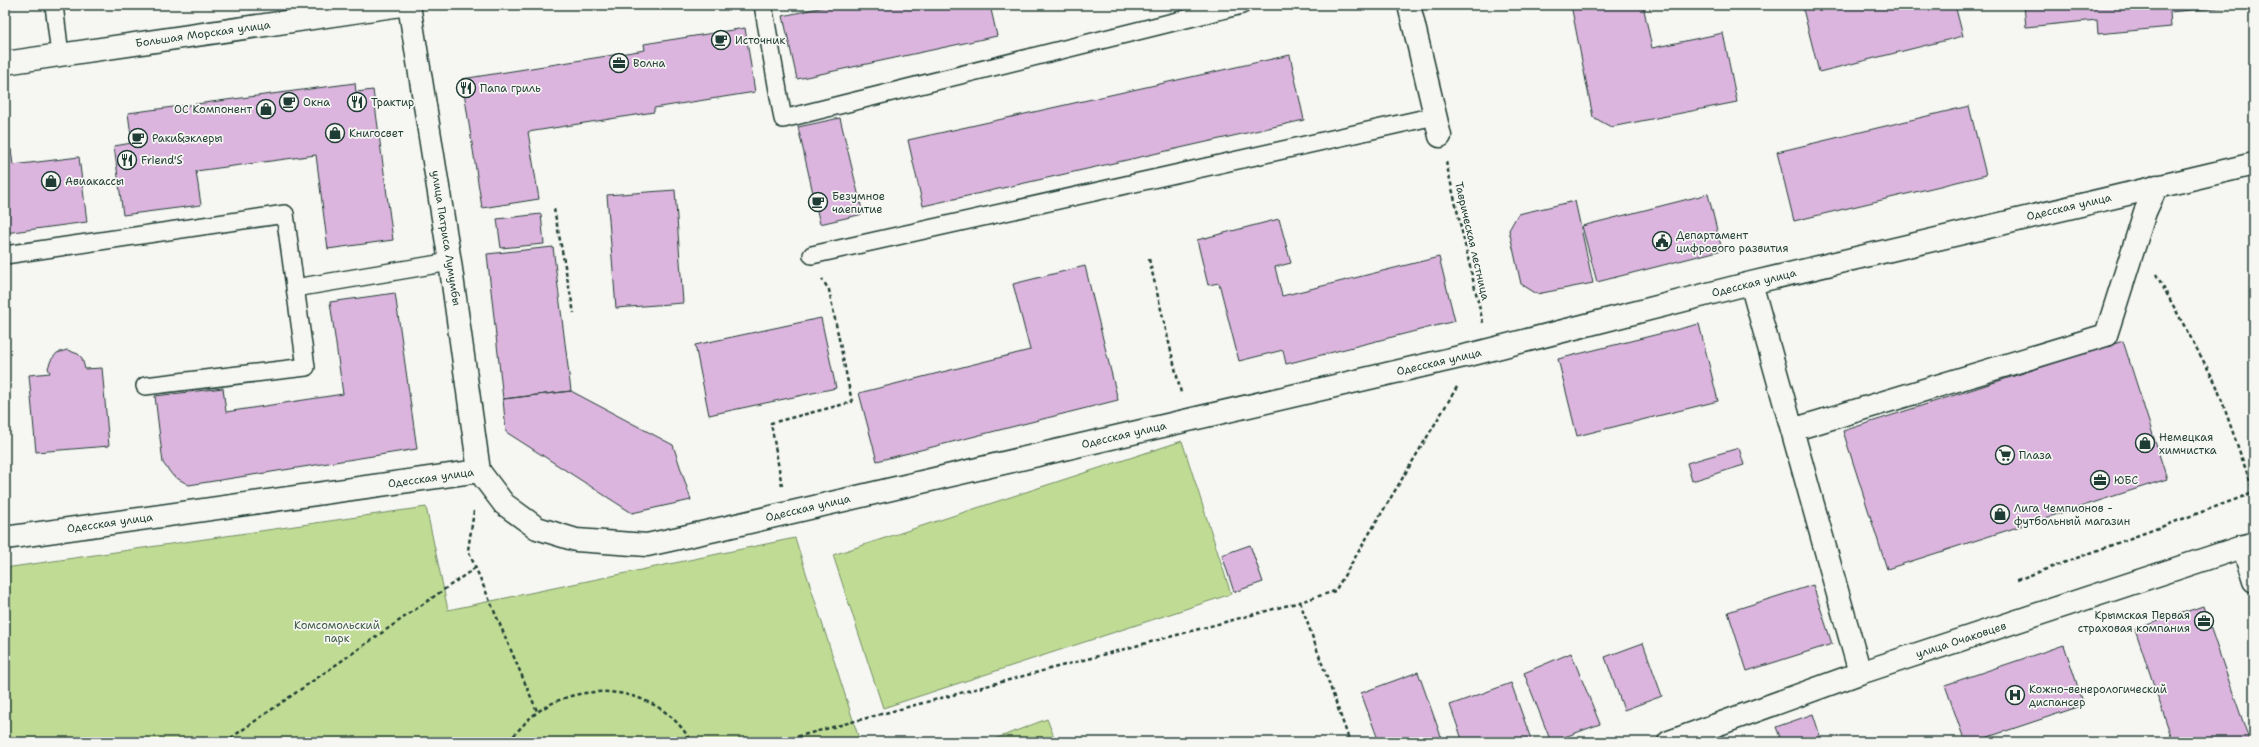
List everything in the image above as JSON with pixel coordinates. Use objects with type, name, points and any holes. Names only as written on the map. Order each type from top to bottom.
[{"type":"street","name":"Большая Морская улица","points":[[5,63],[401,5]]},
{"type":"street","name":"улица Патриса Лумумбы","points":[[410,5],[450,262],[479,471]]},
{"type":"street","points":[[1409,5],[1437,126]]},
{"type":"street","name":"Одесская улица","points":[[5,538],[479,471],[504,504],[537,528],[576,540],[647,545],[1483,352],[1752,283],[2254,164]]},
{"type":"street","points":[[1792,430],[2106,335],[2145,212],[2157,186]]},
{"type":"street","points":[[1752,283],[1860,673]]},
{"type":"street","points":[[2248,545],[2254,581]]},
{"type":"street","name":"улица Очаковцев","points":[[1669,742],[1860,673],[2248,545]]},
{"type":"lane","points":[[54,5],[60,55]]},
{"type":"lane","points":[[763,5],[783,119],[1242,5]]},
{"type":"lane","points":[[812,255],[1437,126]]},
{"type":"lane","points":[[5,255],[285,214],[306,366],[145,386]]},
{"type":"lane","points":[[295,288],[450,262]]},
{"type":"path","name":"Таврическая лестница","points":[[1437,126],[1483,352]]},
{"type":"path","points":[[554,209],[574,313]]},
{"type":"path","points":[[2017,580],[2254,494],[2216,384],[2137,238]]},
{"type":"path","points":[[1149,259],[1187,420]]},
{"type":"path","points":[[788,512],[778,470],[771,423],[852,402],[828,290],[819,274]]},
{"type":"path","points":[[777,742],[1300,602],[1335,591],[1483,352]]},
{"type":"path","points":[[479,471],[468,550],[537,711]]},
{"type":"path","points":[[225,742],[475,568]]},
{"type":"path","points":[[1300,602],[1350,742]]},
{"type":"path","points":[[510,742],[537,711],[566,696],[599,690],[632,695],[662,710],[686,733],[691,742]]},
{"type":"green space","points":[[1182,441],[1231,594],[883,708],[833,555]]},
{"type":"green space","name":"Комсомольский парк","points":[[426,507],[448,610],[795,538],[860,742],[5,742],[5,568]]},
{"type":"green space","points":[[1047,719],[1056,742],[987,742]]},
{"type":"building","points":[[832,5],[990,5],[997,36],[797,79],[783,16]]},
{"type":"building","points":[[1571,5],[1643,5],[1652,48],[1723,33],[1737,102],[1611,127],[1593,117]]},
{"type":"building","points":[[1802,5],[1955,5],[1963,36],[1819,72]]},
{"type":"building","points":[[2024,5],[2224,5],[2224,7],[2170,12],[2171,27],[2098,34],[2097,20],[2026,27]]},
{"type":"building","points":[[745,28],[755,92],[654,108],[654,112],[528,132],[539,199],[482,208],[462,79],[645,50],[644,44]]},
{"type":"building","points":[[1290,55],[1304,120],[923,206],[908,140]]},
{"type":"building","points":[[355,83],[356,92],[373,90],[393,240],[328,249],[316,155],[196,171],[201,205],[123,215],[114,146],[132,143],[128,113]]},
{"type":"building","points":[[1969,106],[1986,175],[1794,221],[1777,152]]},
{"type":"building","points":[[840,118],[863,214],[820,224],[798,127]]},
{"type":"building","points":[[11,149],[13,165],[79,157],[87,222],[5,233],[5,150]]},
{"type":"building","points":[[675,190],[683,303],[616,308],[607,195]]},
{"type":"building","points":[[1708,194],[1722,250],[1597,282],[1582,226]]},
{"type":"building","points":[[1575,201],[1593,283],[1537,294],[1521,284],[1509,230],[1518,214]]},
{"type":"building","points":[[541,214],[544,244],[501,248],[497,219]]},
{"type":"building","points":[[1279,219],[1291,263],[1275,267],[1282,296],[1439,257],[1455,321],[1286,364],[1283,350],[1239,361],[1219,283],[1208,285],[1197,240]]},
{"type":"building","points":[[553,247],[571,391],[503,399],[487,254]]},
{"type":"building","points":[[1085,266],[1118,400],[877,461],[859,393],[1030,350],[1013,284]]},
{"type":"building","points":[[395,293],[417,449],[189,485],[173,476],[163,463],[155,396],[223,388],[226,412],[343,394],[330,302]]},
{"type":"building","points":[[821,318],[836,388],[709,415],[695,345]]},
{"type":"building","points":[[1699,324],[1718,401],[1577,436],[1558,359]]},
{"type":"building","name":"Плаза","points":[[2123,341],[2167,479],[1887,569],[1843,431]]},
{"type":"building","points":[[67,350],[78,354],[82,358],[85,369],[102,368],[109,446],[36,452],[29,375],[50,373],[48,368],[51,360],[57,353]]},
{"type":"building","points":[[571,391],[673,445],[691,500],[632,513],[506,432],[503,399]]},
{"type":"building","points":[[1739,448],[1744,465],[1692,481],[1687,463]]},
{"type":"building","points":[[1250,545],[1263,582],[1234,592],[1222,555]]},
{"type":"building","points":[[1813,585],[1832,644],[1747,671],[1728,612]]},
{"type":"building","points":[[2203,606],[2250,742],[2173,742],[2135,629]]},
{"type":"building","points":[[1643,643],[1662,696],[1624,710],[1605,657]]},
{"type":"building","name":"Кожно-венерологический диспансер","points":[[2064,645],[2084,705],[1973,742],[1965,742],[1945,685]]},
{"type":"building","points":[[1571,653],[1600,724],[1551,742],[1524,673]]},
{"type":"building","points":[[1418,672],[1443,742],[1379,742],[1361,693]]},
{"type":"building","points":[[1511,683],[1532,742],[1463,742],[1450,705]]},
{"type":"building","points":[[1813,714],[1822,742],[1782,742],[1776,727]]},
{"type":"place","name":"Источник","points":[[721,40]]},
{"type":"place","name":"Волна","points":[[619,63]]},
{"type":"place","name":"Папа гриль","points":[[466,88]]},
{"type":"place","name":"Окна","points":[[289,102]]},
{"type":"place","name":"Трактир","points":[[357,102]]},
{"type":"place","name":"ОС Компонент","points":[[266,109]]},
{"type":"place","name":"Книгосвет","points":[[335,133]]},
{"type":"place","name":"Раки&эклеры","points":[[138,138]]},
{"type":"place","name":"Friend'S","points":[[127,160]]},
{"type":"place","name":"Авиакассы","points":[[51,181]]},
{"type":"place","name":"Безумное чаепитие","points":[[818,202]]},
{"type":"place","name":"Департамент цифрового развития","points":[[1662,241]]},
{"type":"place","name":"Немецкая химчистка","points":[[2145,443]]},
{"type":"place","name":"Плаза","points":[[2005,455]]},
{"type":"place","name":"ЮБС","points":[[2100,480]]},
{"type":"place","name":"Лига Чемпионов - футбольный магазин","points":[[2000,514]]},
{"type":"place","name":"Крымская Первая страховая компания","points":[[2204,621]]},
{"type":"place","name":"Кожно-венерологический диспансер","points":[[2015,695]]}]
